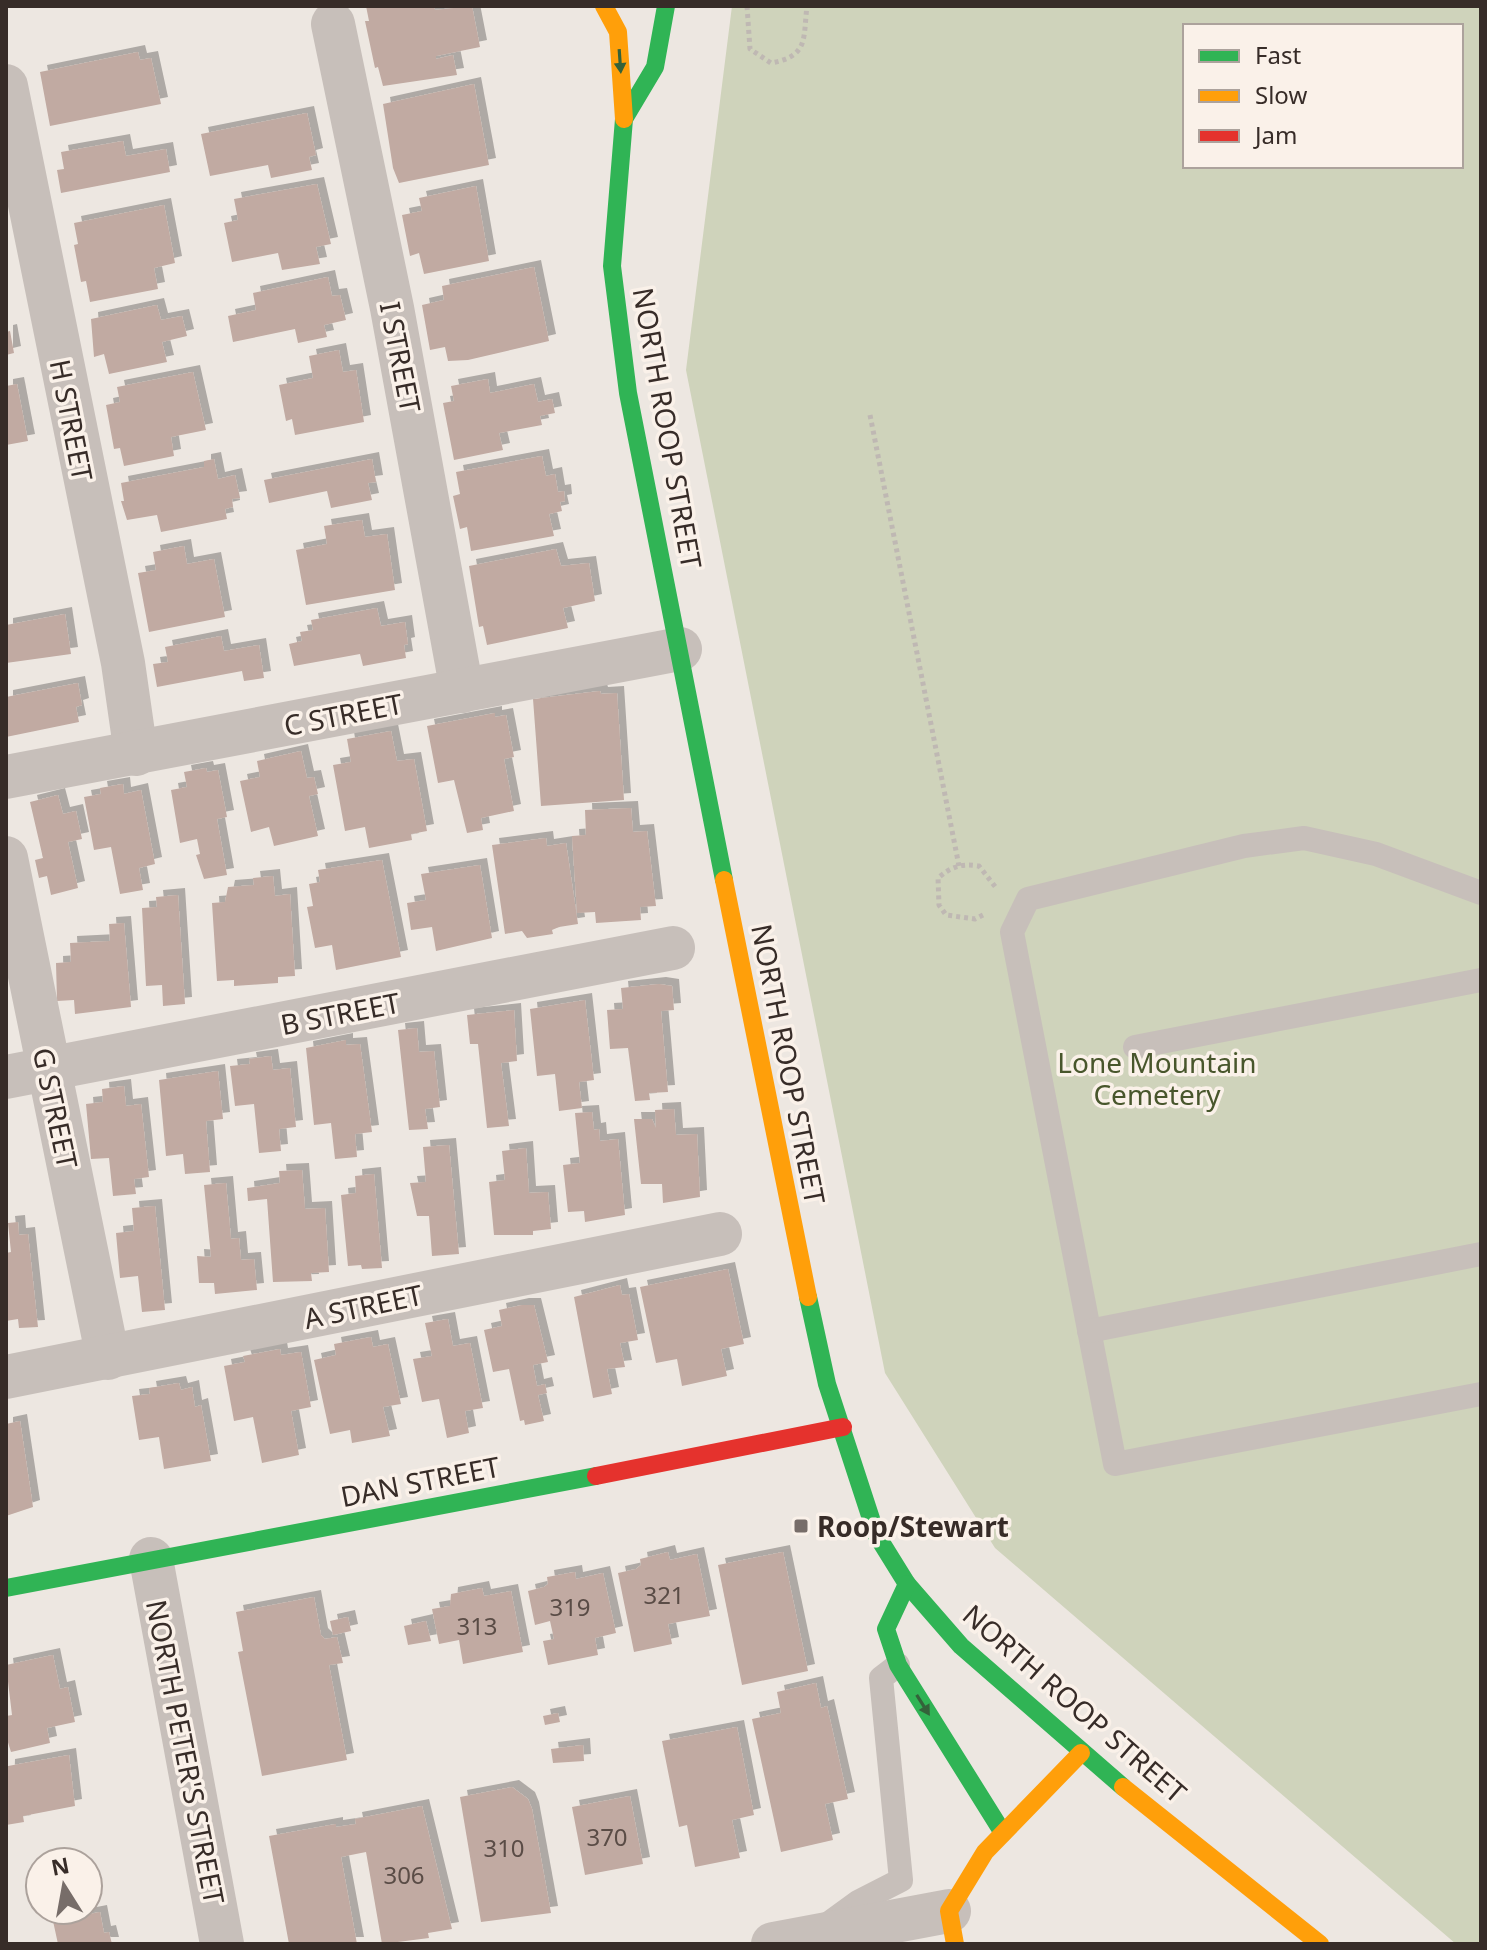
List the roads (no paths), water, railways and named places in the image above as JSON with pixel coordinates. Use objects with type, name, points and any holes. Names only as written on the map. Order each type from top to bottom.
[{"type":"main road","points":[[604,6],[618,32],[624,119]]},
{"type":"main road","name":"NORTH ROOP STREET","points":[[666,6],[655,67],[624,119],[612,266],[628,393],[791,1222],[827,1384],[876,1534],[907,1584],[961,1646],[1081,1753],[1320,1944]]},
{"type":"main road","name":"DAN STREET","points":[[6,1588],[752,1447],[843,1427]]},
{"type":"main road","points":[[907,1584],[886,1629],[898,1665],[1003,1833]]},
{"type":"main road","points":[[952,1928],[985,1852],[1081,1753]]},
{"type":"street","name":"I STREET","points":[[333,24],[392,308],[462,691]]},
{"type":"street","name":"H STREET","points":[[6,86],[123,663],[136,754]]},
{"type":"street","name":"C STREET","points":[[6,777],[680,649]]},
{"type":"street","name":"G STREET","points":[[6,858],[27,1074],[108,1358]]},
{"type":"street","name":"B STREET","points":[[27,1074],[673,948]]},
{"type":"street","name":"A STREET","points":[[6,1377],[720,1234]]},
{"type":"street","name":"NORTH PETER'S STREET","points":[[151,1559],[222,1944]]},
{"type":"street","points":[[791,1940],[952,1928]]},
{"type":"lane","points":[[1481,893],[1376,854],[1304,838],[1244,846],[1028,899],[1012,932],[1115,1464],[1481,1394]]},
{"type":"lane","points":[[1135,1047],[1481,980]]},
{"type":"lane","points":[[1089,1331],[1481,1254]]},
{"type":"lane","points":[[791,1940],[901,1880],[881,1678],[898,1665]]},
{"type":"place","name":"Roop/Stewart","points":[[801,1526]]},
{"type":"park label","name":"Lone Mountain Cemetery","points":[[1157,1078]]}]
